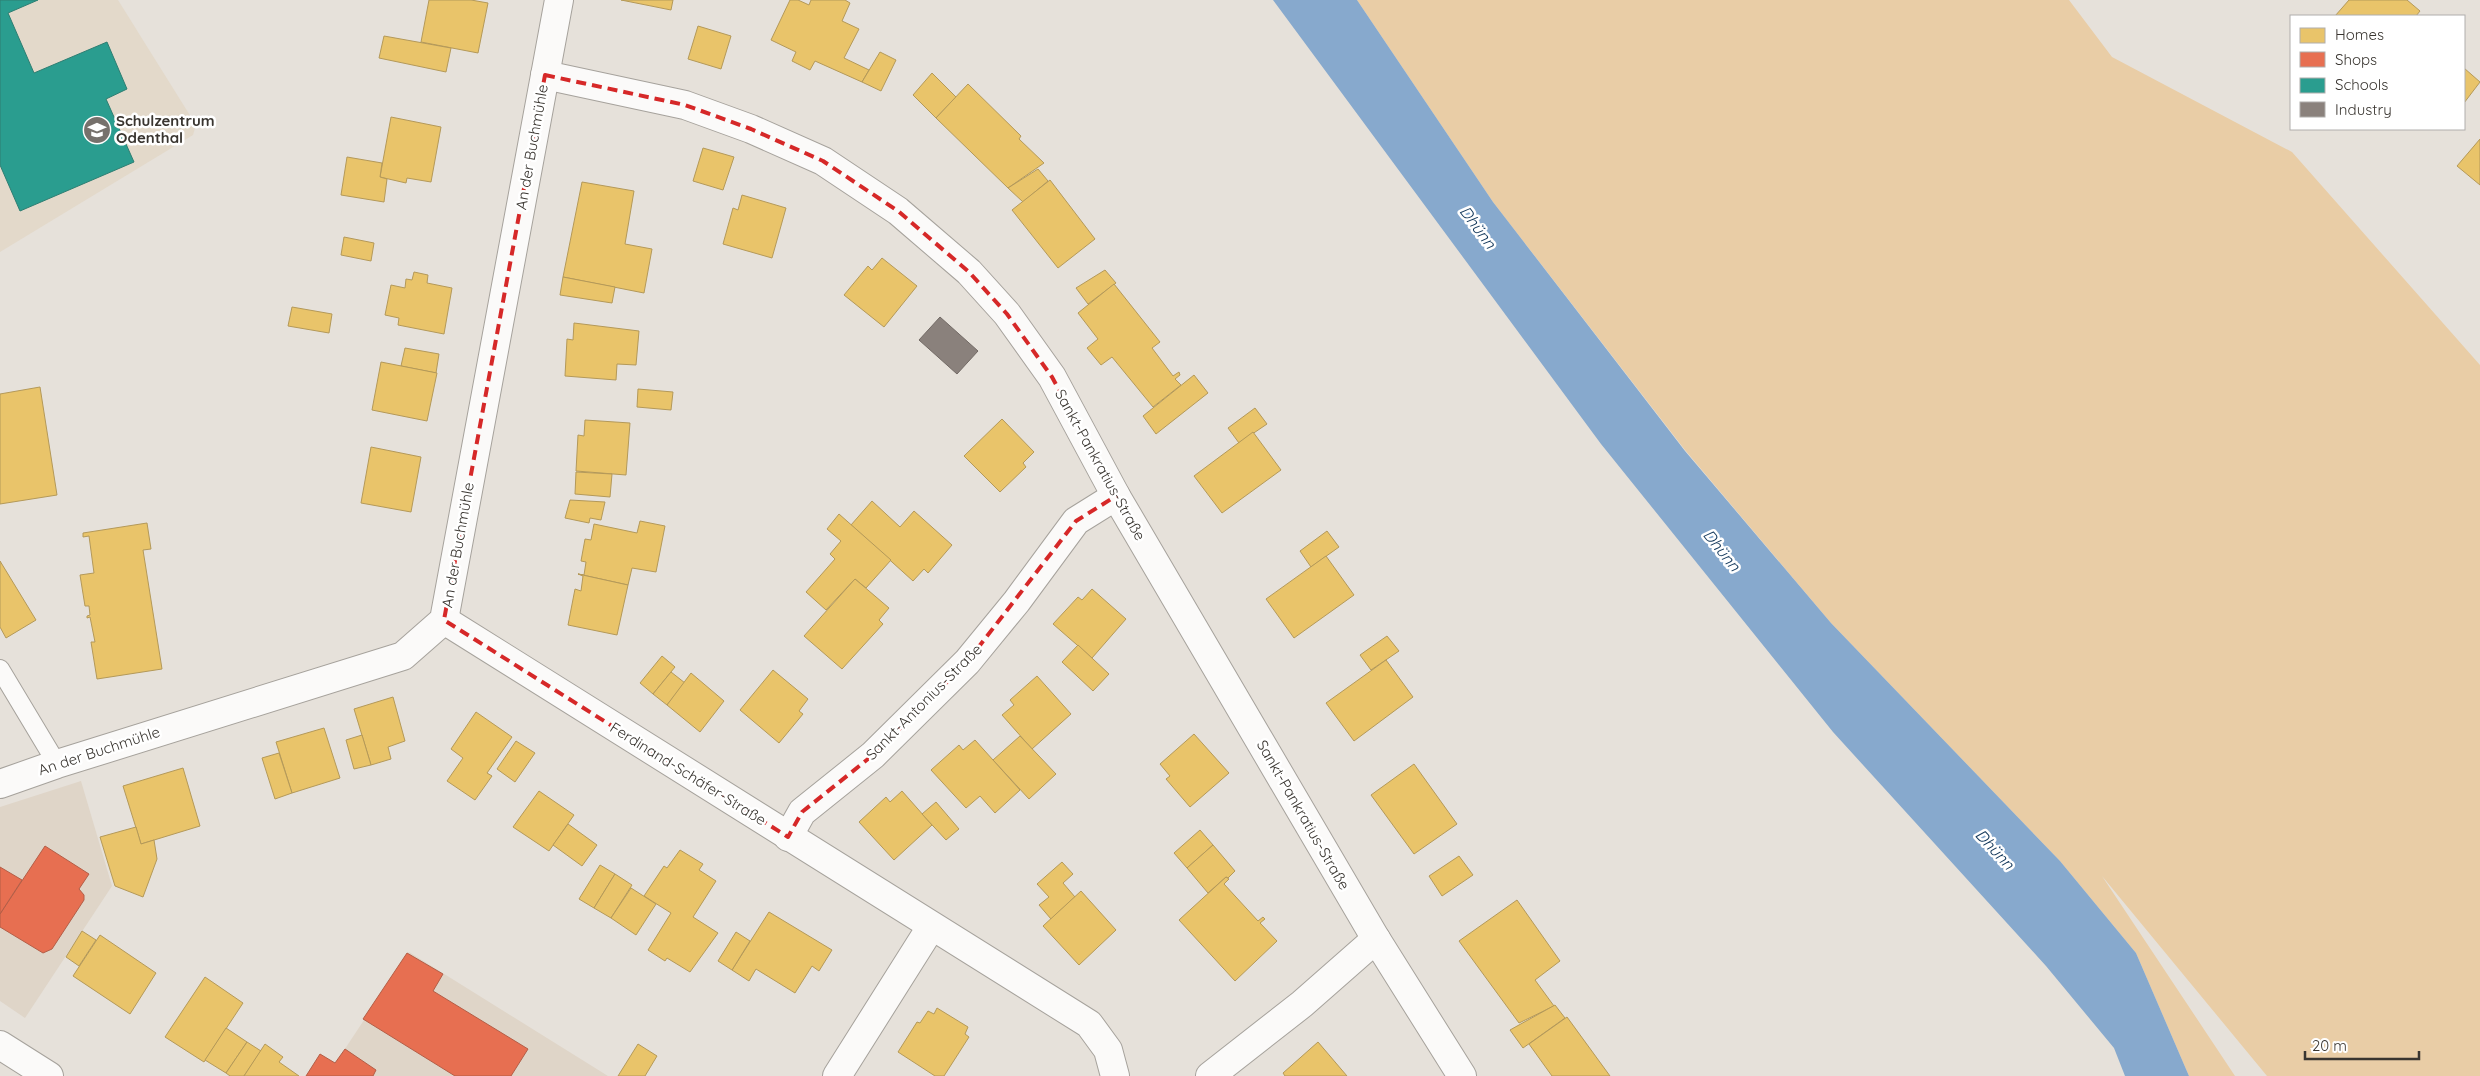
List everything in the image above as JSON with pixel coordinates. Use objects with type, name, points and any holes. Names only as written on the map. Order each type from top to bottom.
[{"type":"street","name":"An der Buchmühle","points":[[0,784],[57,764],[403,656],[444,620],[559,0]]},
{"type":"street","name":"Sankt-Pankratius-Straße","points":[[545,75],[685,105],[751,129],[823,161],[898,212],[969,272],[1007,314],[1052,377],[1116,496],[1376,939],[1462,1076]]},
{"type":"street","name":"Sankt-Antonius-Straße","points":[[788,837],[802,812],[873,755],[967,662],[1017,601],[1076,520],[1116,496]]},
{"type":"street","name":"Ferdinand-Schäfer-Straße","points":[[444,620],[931,927],[1089,1024],[1108,1050],[1115,1076]]},
{"type":"street","points":[[838,1076],[931,927]]},
{"type":"street","points":[[1210,1076],[1302,1004],[1376,939]]},
{"type":"street","points":[[0,1045],[49,1076]]},
{"type":"lane","points":[[0,669],[57,764]]},
{"type":"highlighted area","points":[[545,75],[685,105],[751,129],[823,161],[898,211],[969,272],[1007,314],[1052,377],[1116,496],[1076,521],[967,662],[873,755],[802,812],[788,837],[444,620]]},
{"type":"shaded area","name":"Schulzentrum Odenthal","points":[[0,0],[118,0],[196,125],[193,135],[0,252]]},
{"type":"shaded area","points":[[1357,0],[2069,0],[2112,57],[2292,152],[2480,365],[2480,1076],[2267,1076],[2102,876],[2235,1076],[2189,1076],[2136,953],[2060,861],[1831,623],[1685,450],[1493,202]]},
{"type":"shaded area","points":[[81,781],[112,886],[25,1018],[0,1001],[0,807]]},
{"type":"shaded area","points":[[409,952],[608,1076],[327,1076]]},
{"type":"water","name":"Dhünn","points":[[1273,0],[1357,0],[1493,202],[1685,451],[1831,623],[2060,861],[2136,953],[2189,1076],[2125,1076],[2114,1048],[2046,966],[1833,732],[1601,444]]},
{"type":"building: Homes","points":[[429,0],[471,0],[488,3],[478,53],[421,42]]},
{"type":"building: Homes","points":[[621,0],[673,0],[671,10]]},
{"type":"building: Homes","points":[[790,0],[798,0],[809,5],[811,0],[845,0],[850,3],[842,21],[859,29],[844,58],[869,70],[862,82],[815,61],[810,70],[792,61],[796,52],[771,40]]},
{"type":"building: Homes","points":[[2349,0],[2407,0],[2420,11],[2417,15],[2336,15]]},
{"type":"building: Homes","points":[[698,26],[731,36],[721,69],[688,59]]},
{"type":"building: Homes","points":[[384,36],[451,48],[446,72],[379,58]]},
{"type":"building: Homes","points":[[880,52],[896,60],[881,91],[862,82]]},
{"type":"building: Homes","points":[[2465,69],[2480,82],[2465,102]]},
{"type":"building: Homes","points":[[932,73],[956,97],[936,118],[913,95]]},
{"type":"building: Homes","points":[[968,84],[1021,136],[1019,139],[1044,163],[1008,188],[936,118]]},
{"type":"building: Homes","points":[[391,117],[441,127],[431,182],[407,178],[406,183],[380,177]]},
{"type":"building: Homes","points":[[2480,139],[2480,185],[2457,166]]},
{"type":"building: Homes","points":[[703,148],[734,157],[723,190],[693,181]]},
{"type":"building: Homes","points":[[347,157],[382,163],[380,177],[387,179],[384,202],[341,195]]},
{"type":"building: Homes","points":[[1038,169],[1048,181],[1023,202],[1008,188]]},
{"type":"building: Homes","points":[[1050,180],[1095,239],[1058,268],[1012,210]]},
{"type":"building: Homes","points":[[582,182],[634,191],[625,244],[652,249],[644,293],[563,277]]},
{"type":"building: Homes","points":[[742,195],[786,208],[772,258],[723,244],[733,208],[738,210]]},
{"type":"building: Homes","points":[[344,237],[374,243],[371,261],[341,255]]},
{"type":"building: Homes","points":[[882,258],[917,286],[884,327],[844,295],[868,266],[872,270]]},
{"type":"building: Homes","points":[[1105,270],[1116,283],[1088,304],[1076,288]]},
{"type":"building: Homes","points":[[414,272],[428,275],[427,283],[452,288],[444,334],[398,325],[399,318],[385,315],[391,285],[405,288],[406,279],[412,280]]},
{"type":"building: Homes","points":[[563,277],[615,287],[612,303],[560,295]]},
{"type":"building: Homes","points":[[1114,284],[1160,342],[1152,348],[1173,376],[1179,372],[1180,375],[1175,379],[1181,385],[1153,407],[1112,357],[1101,365],[1087,348],[1098,339],[1078,313]]},
{"type":"building: Homes","points":[[292,307],[332,314],[329,333],[288,326]]},
{"type":"building: Homes","points":[[574,323],[639,331],[636,365],[617,364],[616,380],[565,376],[567,339],[573,340]]},
{"type":"building: Homes","points":[[405,348],[439,354],[436,373],[401,366]]},
{"type":"building: Homes","points":[[381,362],[437,373],[427,421],[372,410]]},
{"type":"building: Homes","points":[[1194,375],[1208,393],[1156,434],[1143,416]]},
{"type":"building: Homes","points":[[40,387],[57,495],[0,504],[0,394]]},
{"type":"building: Homes","points":[[638,389],[673,392],[671,410],[637,407]]},
{"type":"building: Homes","points":[[1255,408],[1267,424],[1239,443],[1228,428]]},
{"type":"building: Homes","points":[[1002,419],[1034,452],[1023,463],[1026,467],[1000,492],[964,456]]},
{"type":"building: Homes","points":[[585,420],[630,423],[626,475],[576,471],[578,435],[584,436]]},
{"type":"building: Homes","points":[[1253,432],[1281,470],[1222,513],[1194,476]]},
{"type":"building: Homes","points":[[371,447],[421,457],[411,512],[361,503]]},
{"type":"building: Homes","points":[[576,472],[612,474],[610,497],[575,494]]},
{"type":"building: Homes","points":[[570,500],[605,502],[601,520],[590,518],[589,523],[565,518]]},
{"type":"building: Homes","points":[[872,501],[900,527],[914,511],[952,545],[928,573],[924,569],[913,581],[851,525]]},
{"type":"building: Homes","points":[[839,514],[891,560],[866,588],[855,579],[826,610],[806,592],[835,559],[830,554],[841,541],[827,529]]},
{"type":"building: Homes","points":[[640,521],[665,526],[656,572],[632,568],[628,585],[578,574],[584,575],[586,562],[581,561],[585,539],[591,540],[594,524],[637,533]]},
{"type":"building: Homes","points":[[147,523],[151,549],[143,550],[162,669],[97,679],[91,642],[95,642],[90,617],[87,618],[90,615],[89,606],[85,606],[80,575],[94,573],[89,536],[83,537],[83,533]]},
{"type":"building: Homes","points":[[1327,531],[1339,547],[1311,567],[1300,551]]},
{"type":"building: Homes","points":[[1326,556],[1354,595],[1294,638],[1266,599]]},
{"type":"building: Homes","points":[[0,561],[36,620],[6,638],[0,627]]},
{"type":"building: Homes","points":[[578,574],[628,585],[617,635],[568,625],[575,589],[581,591],[583,576]]},
{"type":"building: Homes","points":[[855,579],[889,608],[879,620],[883,624],[842,669],[804,636]]},
{"type":"building: Homes","points":[[1092,589],[1126,619],[1092,658],[1053,624],[1078,597],[1082,600]]},
{"type":"building: Homes","points":[[1387,636],[1399,651],[1371,670],[1360,655]]},
{"type":"building: Homes","points":[[1078,645],[1109,674],[1093,691],[1062,662]]},
{"type":"building: Homes","points":[[662,656],[675,667],[653,694],[640,683]]},
{"type":"building: Homes","points":[[1386,660],[1413,697],[1354,741],[1326,703]]},
{"type":"building: Homes","points":[[773,670],[808,699],[799,711],[803,714],[779,743],[740,710]]},
{"type":"building: Homes","points":[[671,672],[685,683],[667,705],[653,694]]},
{"type":"building: Homes","points":[[691,673],[724,701],[700,732],[667,705]]},
{"type":"building: Homes","points":[[1037,676],[1071,714],[1032,749],[1002,715],[1014,705],[1010,700]]},
{"type":"building: Homes","points":[[393,697],[405,741],[388,747],[391,759],[371,765],[354,709]]},
{"type":"building: Homes","points":[[476,712],[512,737],[487,773],[492,776],[475,800],[447,781],[463,758],[451,749]]},
{"type":"building: Homes","points":[[324,728],[340,778],[292,793],[276,742]]},
{"type":"building: Homes","points":[[1194,734],[1229,773],[1190,807],[1166,779],[1170,776],[1160,764]]},
{"type":"building: Homes","points":[[362,735],[371,765],[354,769],[346,740]]},
{"type":"building: Homes","points":[[1020,736],[1056,774],[1029,799],[993,760]]},
{"type":"building: Homes","points":[[975,740],[1020,790],[995,813],[980,796],[966,808],[931,770],[959,745],[963,750]]},
{"type":"building: Homes","points":[[516,741],[535,753],[515,782],[497,769]]},
{"type":"building: Homes","points":[[279,753],[292,793],[275,799],[262,758]]},
{"type":"building: Homes","points":[[1414,764],[1457,824],[1414,854],[1371,795]]},
{"type":"building: Homes","points":[[183,768],[200,826],[141,844],[123,786]]},
{"type":"building: Homes","points":[[539,791],[574,815],[549,851],[513,827]]},
{"type":"building: Homes","points":[[902,791],[932,825],[894,860],[859,822],[886,797],[890,802]]},
{"type":"building: Homes","points":[[936,802],[959,829],[946,840],[922,814]]},
{"type":"building: Homes","points":[[568,824],[597,845],[582,866],[553,845]]},
{"type":"building: Homes","points":[[136,827],[141,844],[154,840],[157,859],[143,897],[115,886],[100,837]]},
{"type":"building: Homes","points":[[1200,830],[1213,845],[1187,868],[1174,853]]},
{"type":"building: Homes","points":[[1213,845],[1235,871],[1208,893],[1187,868]]},
{"type":"building: Homes","points":[[680,850],[703,864],[699,870],[716,881],[693,917],[718,933],[690,972],[667,958],[665,961],[648,950],[671,913],[644,896],[664,866],[667,868]]},
{"type":"building: Homes","points":[[1459,856],[1473,875],[1442,896],[1429,876]]},
{"type":"building: Homes","points":[[1062,862],[1073,874],[1063,883],[1075,897],[1051,919],[1039,905],[1049,897],[1037,884]]},
{"type":"building: Homes","points":[[600,865],[615,874],[594,908],[579,899]]},
{"type":"building: Homes","points":[[615,874],[632,885],[611,918],[594,908]]},
{"type":"building: Homes","points":[[1226,877],[1229,879],[1224,884],[1258,921],[1263,917],[1265,919],[1260,923],[1277,941],[1235,981],[1179,920]]},
{"type":"building: Homes","points":[[631,888],[656,904],[636,935],[611,918]]},
{"type":"building: Homes","points":[[1081,891],[1116,930],[1079,965],[1043,926]]},
{"type":"building: Homes","points":[[1517,900],[1560,961],[1535,980],[1554,1006],[1519,1023],[1459,941]]},
{"type":"building: Homes","points":[[769,912],[832,950],[819,971],[812,966],[795,993],[756,969],[749,981],[732,970]]},
{"type":"building: Homes","points":[[82,931],[96,940],[79,966],[66,957]]},
{"type":"building: Homes","points":[[736,932],[750,941],[732,970],[718,961]]},
{"type":"building: Homes","points":[[100,935],[156,973],[130,1014],[73,976]]},
{"type":"building: Homes","points":[[205,977],[243,1003],[204,1062],[165,1037]]},
{"type":"building: Homes","points":[[1555,1005],[1565,1018],[1523,1048],[1510,1030]]},
{"type":"building: Homes","points":[[937,1008],[968,1027],[965,1034],[969,1037],[944,1076],[935,1076],[898,1052],[917,1022],[920,1023],[928,1011],[934,1014]]},
{"type":"building: Homes","points":[[1567,1017],[1610,1076],[1552,1076],[1529,1044]]},
{"type":"building: Homes","points":[[226,1028],[247,1042],[226,1073],[205,1060]]},
{"type":"building: Homes","points":[[247,1042],[261,1051],[244,1076],[230,1076],[226,1073]]},
{"type":"building: Homes","points":[[1318,1042],[1347,1076],[1285,1076],[1283,1073]]},
{"type":"building: Homes","points":[[265,1044],[283,1057],[279,1062],[299,1076],[244,1076]]},
{"type":"building: Homes","points":[[638,1044],[657,1056],[645,1076],[618,1076]]},
{"type":"building: Shops","points":[[45,846],[89,874],[79,889],[84,895],[84,900],[52,949],[43,953],[0,927],[0,914]]},
{"type":"building: Shops","points":[[0,867],[22,880],[0,914]]},
{"type":"building: Shops","points":[[407,953],[443,974],[433,991],[528,1049],[511,1076],[455,1076],[363,1019]]},
{"type":"building: Shops","points":[[345,1049],[376,1070],[373,1076],[306,1076],[320,1054],[335,1063]]},
{"type":"building: Schools","points":[[0,0],[38,0],[8,13],[34,73],[107,42],[127,89],[106,99],[134,162],[20,211],[0,165]]},
{"type":"building: Industry","points":[[940,317],[978,351],[957,374],[919,340]]},
{"type":"place","name":"Schulzentrum Odenthal","points":[[97,130]]}]
